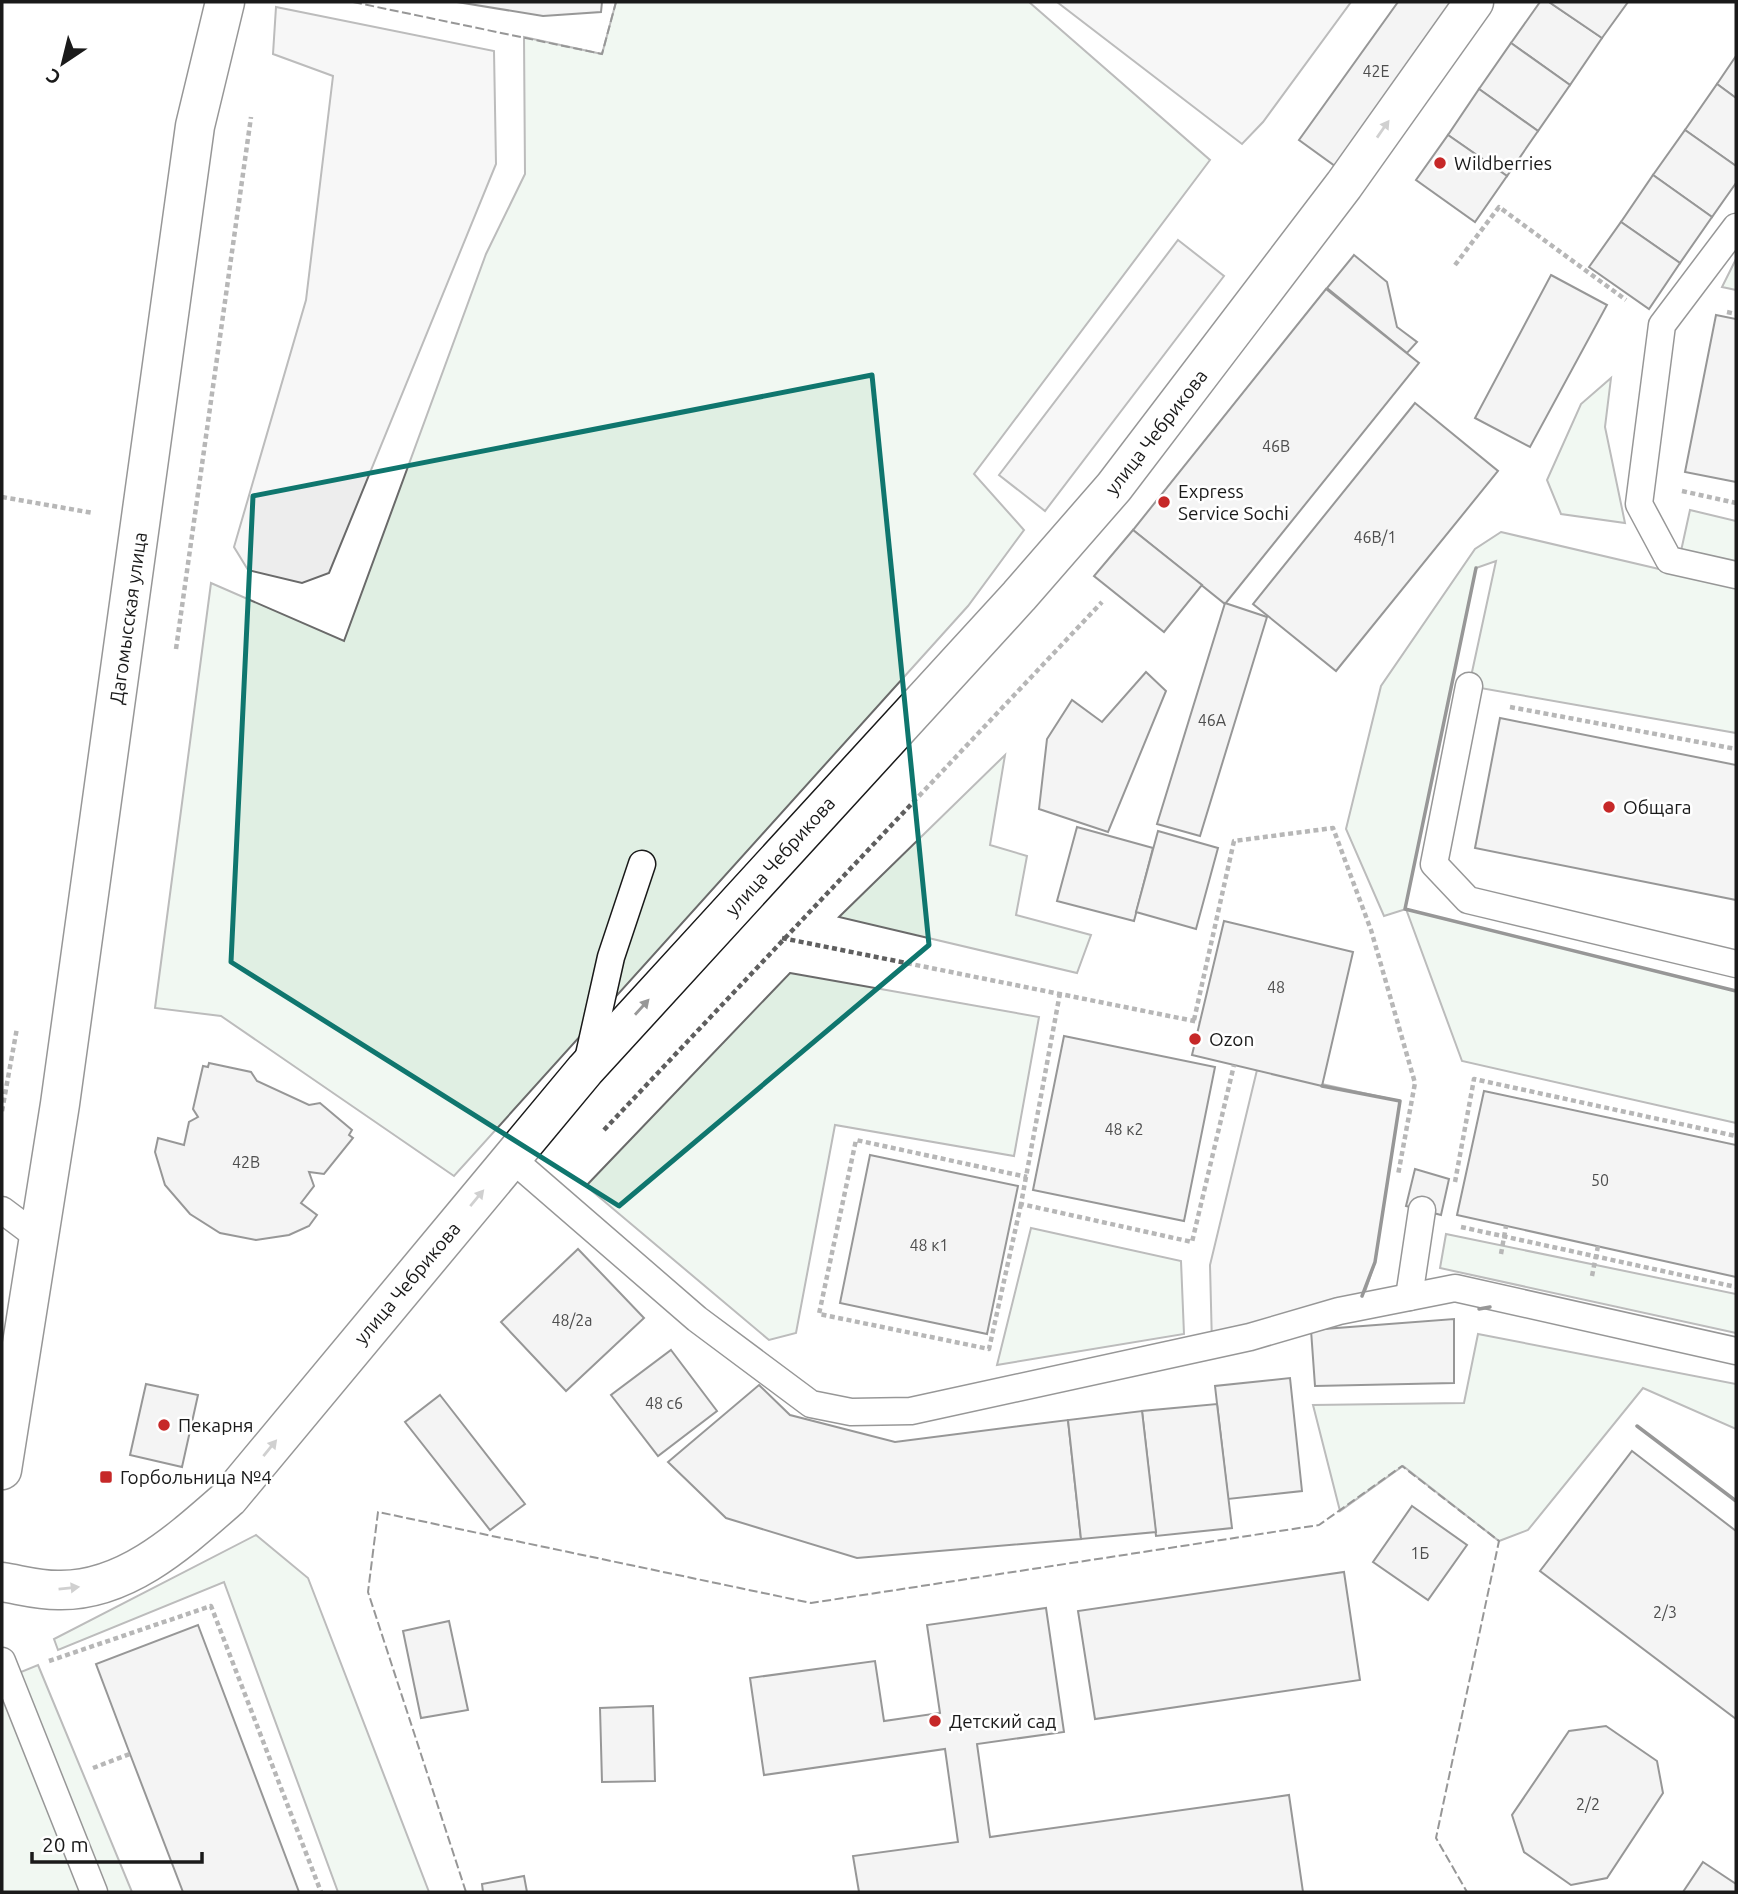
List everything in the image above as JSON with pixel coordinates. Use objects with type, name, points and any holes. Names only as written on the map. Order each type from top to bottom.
[{"type":"street","name":"Дагомысская улица","points":[[2,1470],[142,520],[195,126],[225,2]]},
{"type":"street","name":"улица Чебрикова","points":[[2,1582],[61,1590],[108,1583],[174,1546],[229,1498],[585,1070],[1019,596],[1114,487],[1344,185],[1474,2]]},
{"type":"lane","points":[[1736,227],[1662,325],[1639,504],[1669,560],[1736,575]]},
{"type":"lane","points":[[1468,693],[1434,863],[1468,900],[1736,964]]},
{"type":"lane","points":[[585,1070],[611,957],[642,864]]},
{"type":"lane","points":[[510,1157],[698,1319],[811,1404],[851,1412],[911,1410],[1250,1337],[1339,1311],[1455,1288],[1736,1351]]},
{"type":"lane","points":[[2,1210],[38,1237]]},
{"type":"lane","points":[[1409,1297],[1422,1210]]},
{"type":"lane","points":[[2,1661],[94,1892]]},
{"type":"path","points":[[175,656],[253,105]]},
{"type":"path","points":[[1455,265],[1499,207],[1662,325]]},
{"type":"path","points":[[2,497],[142,520]]},
{"type":"path","points":[[1468,693],[1736,749]]},
{"type":"path","points":[[782,938],[1197,1021],[1234,841],[1333,828],[1371,930],[1415,1083],[1396,1187]]},
{"type":"path","points":[[1027,1177],[856,1140],[819,1314],[989,1349],[1027,1177],[1060,993]]},
{"type":"path","points":[[1021,1204],[1192,1242],[1234,1065]]},
{"type":"path","points":[[1454,1184],[1474,1079],[1736,1136]]},
{"type":"path","points":[[1458,1226],[1736,1287]]},
{"type":"path","points":[[1505,1236],[1506,1226]]},
{"type":"path","points":[[1597,1255],[1598,1246]]},
{"type":"path","points":[[54,1672],[49,1660],[211,1606],[321,1892]]},
{"type":"path","points":[[93,1768],[130,1754]]},
{"type":"path","points":[[88,1756],[97,1781]]},
{"type":"highlighted area","points":[[872,375],[929,945],[619,1206],[231,962],[253,496]]},
{"type":"green space","points":[[616,2],[1029,2],[1210,160],[974,474],[1024,530],[968,606],[454,1176],[221,1016],[155,1008],[211,583],[344,641],[486,254],[525,174],[524,37],[602,54]]},
{"type":"green space","points":[[1736,259],[1736,290],[1722,287]]},
{"type":"green space","points":[[1611,378],[1605,427],[1625,523],[1561,514],[1547,480],[1581,404]]},
{"type":"green space","points":[[1690,510],[1736,521],[1736,563],[1681,551]]},
{"type":"green space","points":[[1501,532],[1736,587],[1736,733],[1469,686],[1496,561],[1476,568],[1406,909],[1384,916],[1346,829],[1381,686],[1475,549]]},
{"type":"green space","points":[[1005,755],[990,845],[1027,856],[1016,915],[1091,935],[1077,973],[839,917]]},
{"type":"green space","points":[[1406,909],[1736,991],[1736,1123],[1462,1061]]},
{"type":"green space","points":[[790,973],[1039,1017],[1014,1156],[835,1125],[796,1333],[769,1340],[586,1186]]},
{"type":"green space","points":[[1031,1228],[1181,1261],[1184,1334],[997,1365]]},
{"type":"green space","points":[[1446,1234],[1736,1294],[1736,1333],[1440,1268]]},
{"type":"green space","points":[[1478,1334],[1736,1384],[1736,1429],[1643,1388],[1528,1530],[1499,1541],[1403,1466],[1340,1511],[1313,1405],[1464,1403]]},
{"type":"green space","points":[[256,1535],[308,1578],[429,1892],[338,1892],[224,1582],[58,1650],[54,1639]]},
{"type":"green space","points":[[2,1665],[92,1892],[2,1892]]},
{"type":"green space","points":[[38,1665],[132,1892],[105,1892],[16,1674]]},
{"type":"shaded area","points":[[1057,2],[1351,2],[1263,122],[1242,144]]},
{"type":"shaded area","points":[[276,7],[494,51],[496,164],[329,573],[302,583],[248,570],[234,547],[306,300],[333,76],[273,54]]},
{"type":"shaded area","points":[[1178,240],[1224,276],[1045,511],[999,475]]},
{"type":"shaded area","points":[[1257,1070],[1400,1101],[1375,1262],[1364,1295],[1212,1345],[1210,1265]]},
{"type":"building","points":[[457,2],[602,2],[601,12],[543,16]]},
{"type":"building","points":[[1398,2],[1452,2],[1335,166],[1299,140]]},
{"type":"building","points":[[1540,2],[1549,2],[1602,38],[1570,85],[1511,43]]},
{"type":"building","points":[[1549,2],[1628,2],[1602,38]]},
{"type":"building","points":[[1511,43],[1570,85],[1538,131],[1479,89]]},
{"type":"building","points":[[1736,56],[1736,98],[1717,84]]},
{"type":"building","points":[[1717,84],[1736,98],[1736,166],[1685,130]]},
{"type":"building","points":[[1479,89],[1538,131],[1507,176],[1448,135]]},
{"type":"building","points":[[1685,130],[1736,166],[1736,183],[1712,217],[1653,175]]},
{"type":"building","points":[[1448,135],[1507,176],[1475,222],[1416,180]]},
{"type":"building","points":[[1653,175],[1712,217],[1680,263],[1621,222]]},
{"type":"building","points":[[1621,222],[1680,263],[1649,309],[1589,267]]},
{"type":"building","points":[[1354,255],[1387,282],[1397,327],[1417,342],[1407,353],[1327,288]]},
{"type":"building","points":[[1551,275],[1607,305],[1530,447],[1475,418]]},
{"type":"building","points":[[1326,289],[1419,363],[1225,604],[1133,530]]},
{"type":"building","points":[[1716,315],[1736,319],[1736,482],[1685,472]]},
{"type":"building","points":[[1415,403],[1498,471],[1336,671],[1253,604]]},
{"type":"building","points":[[1133,530],[1202,585],[1164,632],[1094,576]]},
{"type":"building","points":[[1225,603],[1267,617],[1200,836],[1157,824]]},
{"type":"building","points":[[1146,672],[1166,691],[1108,832],[1039,809],[1047,739],[1072,700],[1102,722]]},
{"type":"building","name":"Общага","points":[[1500,718],[1736,765],[1736,900],[1475,848]]},
{"type":"building","points":[[1077,827],[1153,848],[1134,921],[1057,901]]},
{"type":"building","points":[[1158,831],[1218,848],[1196,929],[1136,912]]},
{"type":"building","points":[[1224,921],[1353,952],[1322,1086],[1192,1055]]},
{"type":"building","points":[[1064,1036],[1215,1067],[1184,1221],[1033,1190]]},
{"type":"building","points":[[209,1063],[251,1072],[257,1081],[309,1105],[320,1103],[352,1130],[349,1135],[353,1138],[324,1174],[309,1172],[314,1186],[301,1203],[317,1215],[309,1226],[289,1235],[256,1240],[220,1233],[190,1214],[165,1185],[155,1152],[158,1138],[184,1145],[189,1122],[198,1117],[193,1109],[203,1066],[208,1067]]},
{"type":"building","points":[[1484,1091],[1736,1145],[1736,1277],[1457,1215]]},
{"type":"building","points":[[870,1155],[1018,1186],[987,1334],[840,1303]]},
{"type":"building","points":[[1415,1169],[1449,1179],[1441,1215],[1406,1206]]},
{"type":"building","points":[[578,1249],[644,1318],[566,1391],[501,1322]]},
{"type":"building","points":[[1454,1319],[1454,1383],[1315,1386],[1311,1330]]},
{"type":"building","points":[[671,1350],[717,1411],[658,1456],[611,1395]]},
{"type":"building","points":[[1290,1378],[1302,1491],[1228,1499],[1215,1386]]},
{"type":"building","name":"Пекарня","points":[[146,1384],[198,1395],[182,1467],[130,1455]]},
{"type":"building","points":[[759,1385],[790,1415],[895,1442],[1068,1420],[1081,1539],[857,1558],[726,1518],[668,1462]]},
{"type":"building","points":[[440,1395],[525,1504],[490,1530],[405,1422]]},
{"type":"building","points":[[1217,1404],[1232,1528],[1156,1536],[1142,1411]]},
{"type":"building","points":[[1142,1411],[1156,1532],[1081,1539],[1068,1420]]},
{"type":"building","points":[[1632,1451],[1736,1531],[1736,1719],[1540,1571]]},
{"type":"building","points":[[1412,1506],[1467,1545],[1428,1600],[1373,1562]]},
{"type":"building","points":[[1344,1572],[1360,1680],[1095,1719],[1078,1611]]},
{"type":"building","points":[[1046,1608],[1064,1732],[977,1744],[990,1837],[1289,1795],[1303,1892],[859,1892],[853,1856],[958,1842],[945,1749],[764,1775],[750,1678],[875,1661],[884,1721],[940,1713],[927,1625]]},
{"type":"building","points":[[449,1621],[468,1710],[421,1718],[403,1631]]},
{"type":"building","points":[[198,1625],[299,1892],[183,1892],[130,1754],[96,1664]]},
{"type":"building","points":[[653,1706],[655,1781],[602,1782],[600,1708]]},
{"type":"building","points":[[1606,1726],[1657,1761],[1663,1793],[1607,1878],[1571,1885],[1524,1852],[1512,1815],[1569,1731]]},
{"type":"building","points":[[1703,1862],[1736,1884],[1736,1892],[1683,1892]]},
{"type":"building","points":[[524,1876],[527,1892],[483,1892],[482,1884]]},
{"type":"fence","points":[[353,2],[602,54],[616,2]]},
{"type":"fence","points":[[466,1892],[368,1592],[378,1512],[811,1603],[1319,1525],[1402,1466],[1499,1541],[1436,1838],[1467,1892]]},
{"type":"wall","points":[[1476,568],[1405,909],[1736,991]]},
{"type":"wall","points":[[1322,1086],[1400,1101],[1375,1262],[1362,1296]]},
{"type":"wall","points":[[1479,1309],[1490,1307]]},
{"type":"wall","points":[[1637,1426],[1736,1501]]},
{"type":"place","name":"Wildberries","points":[[1440,163]]},
{"type":"place","name":"Express Service Sochi","points":[[1164,502]]},
{"type":"place","name":"Общага","points":[[1609,807]]},
{"type":"place","name":"Ozon","points":[[1195,1039]]},
{"type":"place","name":"Пекарня","points":[[164,1425]]},
{"type":"place","name":"Горбольница №4","points":[[106,1477]]},
{"type":"place","name":"Детский сад","points":[[935,1721]]}]
